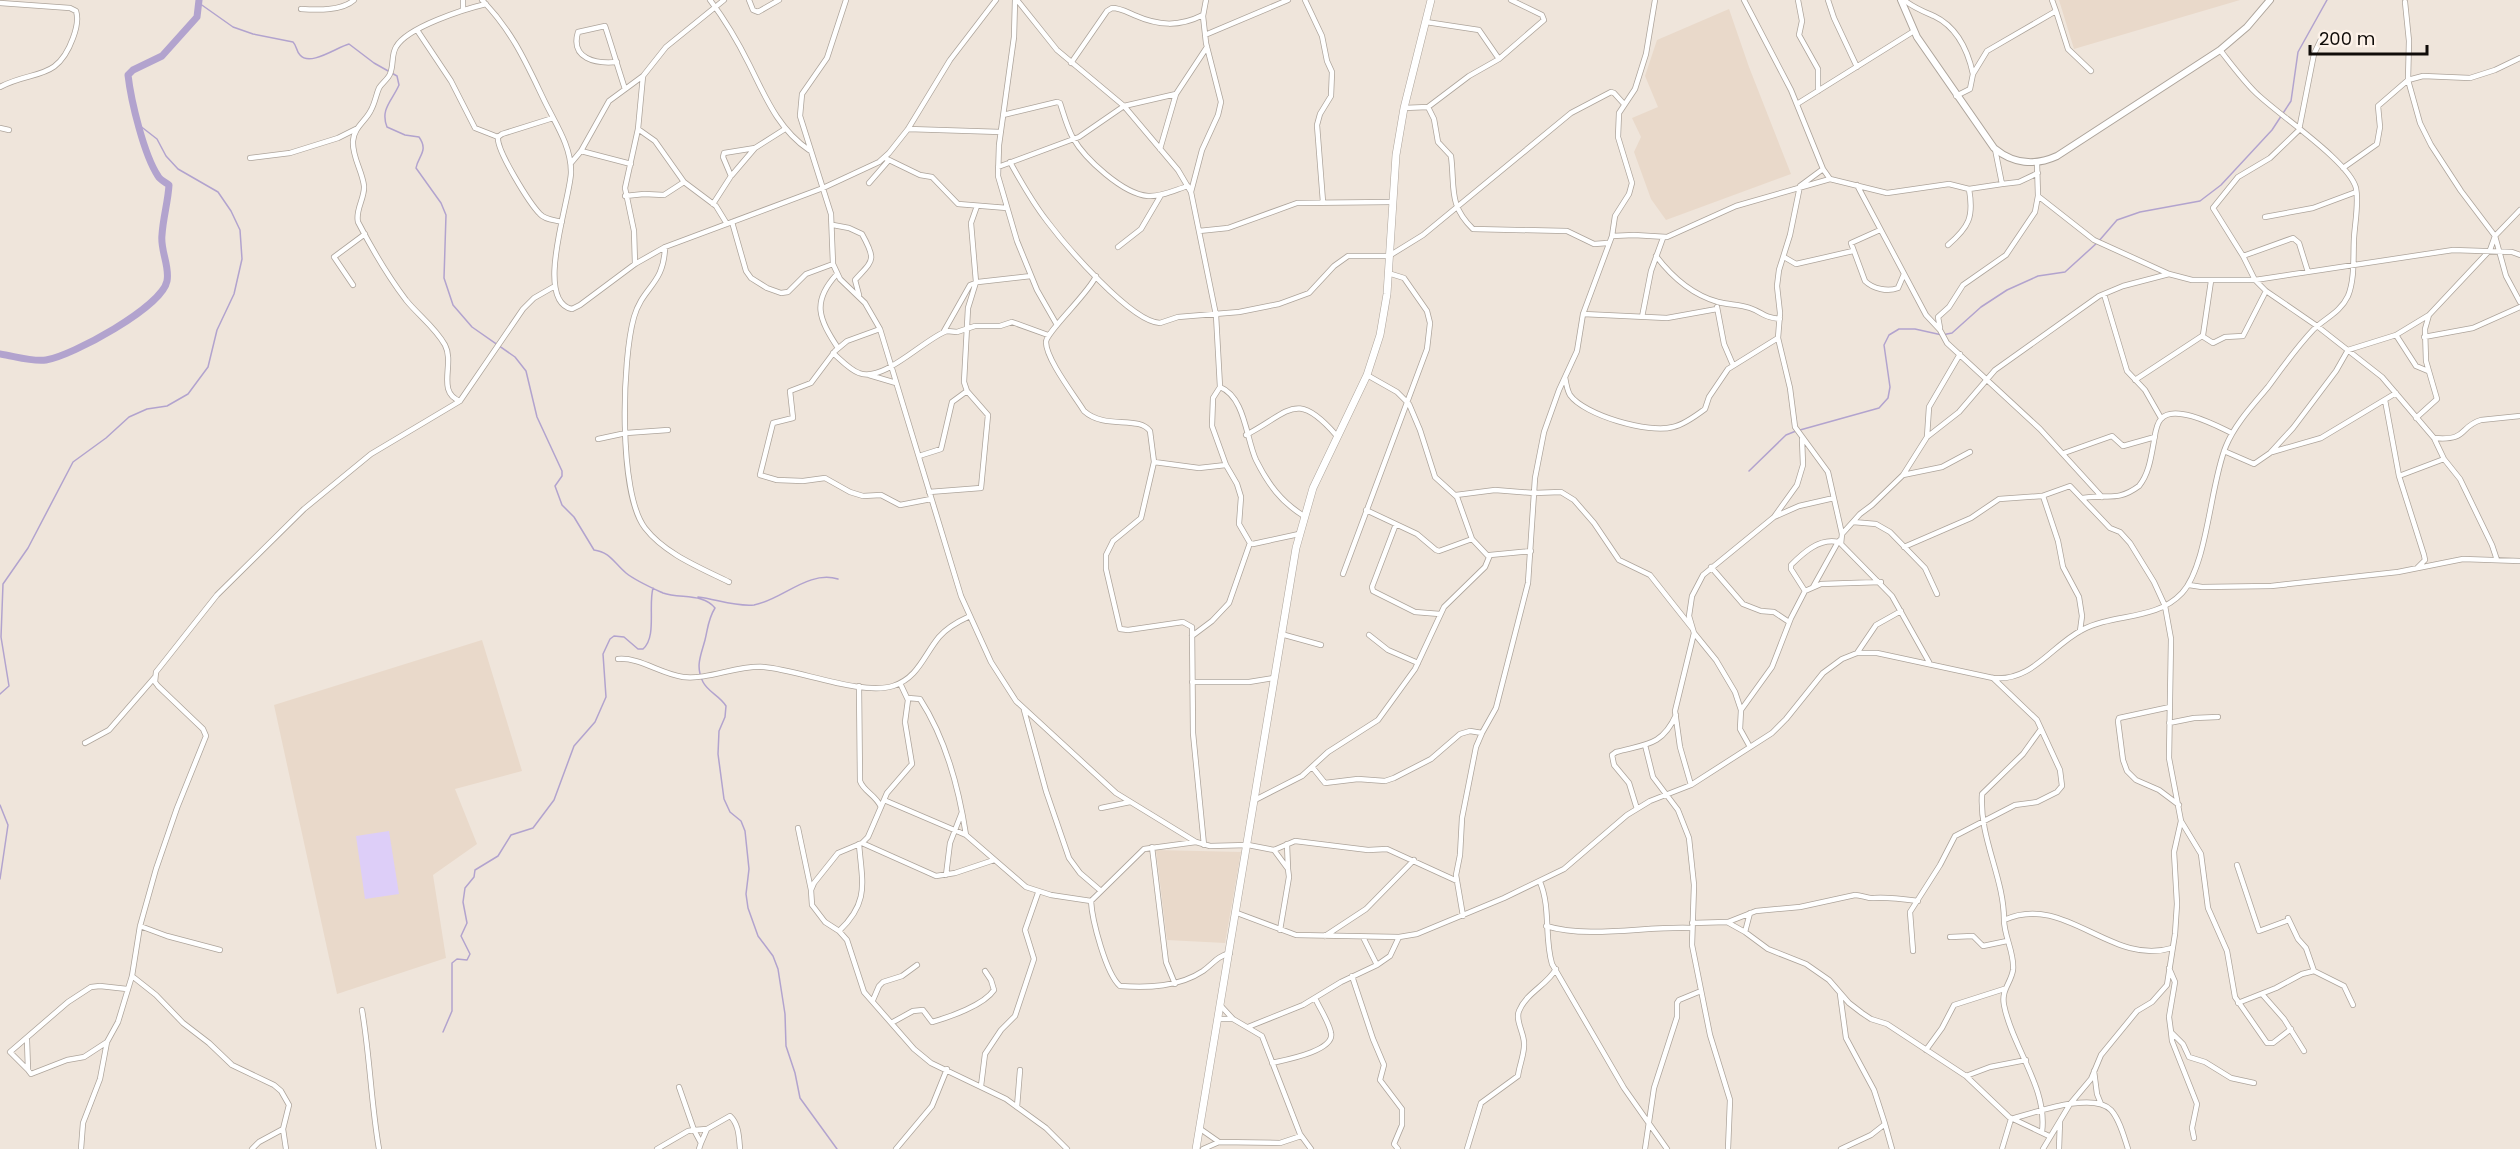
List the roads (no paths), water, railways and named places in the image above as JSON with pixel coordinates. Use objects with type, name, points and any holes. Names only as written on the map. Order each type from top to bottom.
[{"type":"main road","points":[[1196,1149],[1299,534],[1316,480],[1367,375],[1380,335],[1388,273],[1391,202],[1404,108],[1431,0]]},
{"type":"street","points":[[302,9],[346,5],[354,0]]},
{"type":"street","points":[[463,0],[463,9]]},
{"type":"street","points":[[710,0],[738,43],[764,98],[785,129],[809,150]]},
{"type":"street","points":[[571,163],[581,152],[609,101],[643,76],[666,47],[724,0]]},
{"type":"street","points":[[749,0],[753,10],[758,12],[779,0]]},
{"type":"street","points":[[846,0],[827,58],[806,87],[800,100],[800,116],[833,225],[833,264],[838,276],[871,311],[880,329],[968,617],[1000,680],[1024,709],[1105,784],[1196,842],[1204,845],[1248,845],[1274,850],[1295,841],[1368,850],[1387,849],[1457,881]]},
{"type":"street","points":[[869,183],[908,129],[950,60],[996,0]]},
{"type":"street","points":[[1016,0],[1044,36],[1071,63],[1124,106],[1160,149],[1191,192],[1216,315],[1220,387],[1213,398],[1212,426],[1226,465],[1237,484],[1241,497],[1239,524],[1250,543],[1229,603],[1212,621],[1192,636]]},
{"type":"street","points":[[1016,0],[998,180],[1031,276],[1057,325]]},
{"type":"street","points":[[1191,192],[1202,150],[1218,115],[1221,102],[1205,35],[1203,15],[1206,0]]},
{"type":"street","points":[[1205,35],[1288,0]]},
{"type":"street","points":[[1305,0],[1322,36],[1327,61],[1332,72],[1331,96],[1320,114],[1317,125],[1323,202]]},
{"type":"street","points":[[1404,108],[1428,107],[1469,76],[1499,58],[1544,20],[1542,15],[1511,0]]},
{"type":"street","points":[[1463,916],[1457,881],[1462,818],[1474,755],[1482,733],[1496,708],[1528,583],[1534,493],[1544,432],[1577,351],[1583,314],[1612,236],[1616,216],[1629,194],[1632,183],[1618,137],[1619,114],[1624,104],[1632,96],[1641,71],[1656,0]]},
{"type":"street","points":[[1744,0],[1797,104],[1822,168],[1830,179]]},
{"type":"street","points":[[1798,0],[1802,21],[1799,35],[1818,69],[1818,91]]},
{"type":"street","points":[[1828,0],[1857,67]]},
{"type":"street","points":[[1903,0],[1914,31],[1956,96],[1994,148],[2016,161],[2037,163],[2067,150],[2220,50],[2247,27],[2270,0]]},
{"type":"street","points":[[1903,0],[1916,10],[1936,17],[1954,32],[1967,50],[1973,74]]},
{"type":"street","points":[[2052,0],[2068,49],[2091,71]]},
{"type":"street","points":[[250,158],[290,153],[315,143],[338,138],[356,129],[372,109],[381,85],[389,76],[394,49],[404,38],[463,9],[484,2],[514,39],[564,139],[571,163],[571,181],[554,263],[555,286],[568,308],[576,308],[635,264],[665,247],[823,188],[887,159]]},
{"type":"street","points":[[2405,2],[2409,41],[2408,80],[2421,123],[2431,145],[2461,191],[2495,236],[2506,276],[2520,302]]},
{"type":"street","points":[[0,3],[70,8],[76,11],[78,19],[69,49],[56,68],[16,79],[0,87]]},
{"type":"street","points":[[1071,63],[1107,11],[1112,8],[1151,22],[1169,25],[1188,22],[1203,15]]},
{"type":"street","points":[[1956,96],[1970,89],[1973,74],[1987,51],[2056,11]]},
{"type":"street","points":[[1426,22],[1479,30],[1499,58]]},
{"type":"street","points":[[616,62],[588,60],[578,48],[578,32],[605,26],[625,89]]},
{"type":"street","points":[[417,30],[451,81],[475,128],[498,137],[553,118]]},
{"type":"street","points":[[1797,104],[1914,31]]},
{"type":"street","points":[[2323,35],[2314,54],[2299,130],[2267,161],[2238,177],[2213,205],[2213,210],[2243,256],[2255,280],[2266,291],[2317,326],[2382,377],[2434,438],[2444,459],[2460,479],[2497,560]]},
{"type":"street","points":[[1160,149],[1176,94],[1207,47]]},
{"type":"street","points":[[1237,913],[1296,935],[1399,937],[1417,934],[1540,882],[1564,869],[1617,822],[1637,809],[1691,785],[1779,726],[1827,669],[1842,659],[1857,653],[1878,653],[1929,662],[1993,678],[2013,678],[2027,672],[2080,631],[2096,624],[2139,615],[2165,606],[2182,593],[2189,585],[2196,567],[2224,451],[2232,433],[2301,344],[2317,326],[2334,314],[2343,304],[2351,288],[2353,267],[2356,192],[2351,177],[2254,91],[2220,50]]},
{"type":"street","points":[[2343,168],[2377,144],[2380,127],[2378,106],[2408,80],[2423,76],[2470,78],[2495,70],[2520,58]]},
{"type":"street","points":[[635,264],[633,223],[625,188],[638,129],[643,76]]},
{"type":"street","points":[[1010,162],[1047,221],[1096,276],[1120,301],[1156,324],[1182,317],[1263,308],[1309,293],[1334,266],[1348,256],[1389,256],[1418,239],[1571,113],[1611,92],[1624,104]]},
{"type":"street","points":[[998,167],[1074,140],[1124,106],[1176,94]]},
{"type":"street","points":[[1003,115],[1060,103],[1074,140],[1115,181],[1141,195],[1161,195],[1188,186]]},
{"type":"street","points":[[1428,107],[1434,119],[1438,142],[1451,156],[1451,178],[1456,208],[1471,226],[1477,230],[1568,231],[1594,244],[1608,243]]},
{"type":"street","points":[[0,128],[9,130]]},
{"type":"street","points":[[356,129],[353,144],[364,186],[357,217],[392,282],[414,310],[438,334],[445,346],[449,362],[447,392],[451,398],[460,401]]},
{"type":"street","points":[[638,129],[655,141],[684,182],[713,204],[729,223],[751,278],[767,288],[781,293],[788,292],[806,274],[833,264]]},
{"type":"street","points":[[713,204],[731,176],[755,148],[785,129]]},
{"type":"street","points":[[908,129],[1001,132]]},
{"type":"street","points":[[498,137],[498,148],[540,214],[562,222]]},
{"type":"street","points":[[731,176],[723,157],[724,153],[755,148]]},
{"type":"street","points":[[1994,148],[2002,184]]},
{"type":"street","points":[[581,152],[631,164]]},
{"type":"street","points":[[887,159],[920,175],[932,177],[958,204],[1007,208]]},
{"type":"street","points":[[1940,330],[1938,316],[1949,307],[1963,285],[2006,255],[2033,217],[2038,196],[2037,163]]},
{"type":"street","points":[[1822,168],[1800,186],[1777,286],[1780,319],[1778,338],[1790,388],[1792,417],[1802,439],[1828,472],[1840,538],[1845,550],[1881,582],[1901,611],[1929,662]]},
{"type":"street","points":[[1612,236],[1634,235],[1663,238],[1736,206],[1830,179],[1887,193],[1949,184],[1969,189],[2013,184],[2038,173]]},
{"type":"street","points":[[625,196],[664,195],[684,182]]},
{"type":"street","points":[[1857,185],[1926,315],[1940,330],[1947,343],[2064,453],[2102,496]]},
{"type":"street","points":[[1948,245],[1967,226],[1972,206],[1969,189]]},
{"type":"street","points":[[2265,217],[2313,208],[2356,192]]},
{"type":"street","points":[[1118,247],[1140,230],[1161,195]]},
{"type":"street","points":[[2038,196],[2094,240],[2169,274],[2192,280],[2255,280],[2353,267],[2453,250],[2490,250],[2520,255]]},
{"type":"street","points":[[1199,231],[1228,228],[1297,203],[1391,202]]},
{"type":"street","points":[[929,492],[981,488],[988,415],[967,391],[964,382],[968,308],[976,282],[971,223],[977,206]]},
{"type":"street","points":[[2224,451],[2254,464],[2270,453],[2323,389],[2348,350],[2396,335],[2429,315],[2490,250],[2495,236],[2520,210]]},
{"type":"street","points":[[833,225],[849,228],[861,234],[872,258],[870,265],[855,280]]},
{"type":"street","points":[[1880,230],[1852,243],[1853,251],[1868,285],[1896,290],[1904,274]]},
{"type":"street","points":[[353,285],[334,257],[365,234]]},
{"type":"street","points":[[1642,317],[1656,256],[1663,238]]},
{"type":"street","points":[[2243,256],[2293,238],[2299,243],[2308,272]]},
{"type":"street","points":[[665,247],[663,270],[638,306],[629,338],[625,373],[625,459],[636,510],[642,524],[667,548],[729,582]]},
{"type":"street","points":[[1784,258],[1796,264],[1853,251]]},
{"type":"street","points":[[1656,256],[1672,275],[1699,295],[1752,308],[1765,317],[1780,319]]},
{"type":"street","points":[[1343,574],[1409,404],[1427,349],[1429,317],[1408,282],[1404,278],[1388,273]]},
{"type":"street","points":[[1813,587],[1819,580],[1840,538],[1853,522],[1903,476],[1927,437],[1959,412],[1995,370],[2104,294],[2123,286],[2169,274]]},
{"type":"street","points":[[838,276],[855,280]]},
{"type":"street","points":[[838,276],[822,293],[819,302],[824,324],[838,348]]},
{"type":"street","points":[[866,374],[892,366],[944,331],[966,291],[976,282],[1031,276]]},
{"type":"street","points":[[1096,276],[1085,294],[1048,335],[1046,343],[1048,352],[1084,411],[1102,422],[1142,424],[1147,427],[1153,442],[1154,462],[1141,518],[1113,541],[1106,555],[1106,569],[1119,627],[1128,630],[1183,622],[1190,624],[1195,766],[1204,845]]},
{"type":"street","points":[[855,280],[860,298]]},
{"type":"street","points":[[2203,335],[2211,281]]},
{"type":"street","points":[[85,743],[109,730],[155,677],[156,672],[217,595],[304,509],[371,454],[460,401],[524,309],[534,298],[555,286]]},
{"type":"street","points":[[2203,335],[2213,343],[2223,337],[2242,336],[2266,291]]},
{"type":"street","points":[[2083,498],[2102,496],[2116,498],[2139,486],[2152,456],[2161,418],[2145,390],[2127,371],[2104,294]]},
{"type":"street","points":[[1716,301],[1724,344],[1733,364]]},
{"type":"street","points":[[2424,337],[2473,328],[2520,307]]},
{"type":"street","points":[[1583,314],[1667,318],[1717,309]]},
{"type":"street","points":[[2416,418],[2437,399],[2428,371],[2424,337],[2429,315]]},
{"type":"street","points":[[944,331],[957,332],[975,326],[1000,326],[1012,322],[1048,335]]},
{"type":"street","points":[[880,329],[847,341],[833,353],[811,384],[790,391],[793,418],[773,423],[760,475],[777,480],[803,481],[825,478],[850,492],[863,496],[881,495],[900,505],[931,499]]},
{"type":"street","points":[[2135,380],[2169,355],[2203,335]]},
{"type":"street","points":[[2396,335],[2416,366],[2428,371]]},
{"type":"street","points":[[1565,377],[1570,395],[1586,406],[1625,424],[1640,428],[1666,428],[1679,425],[1703,411],[1721,377],[1733,364],[1778,338]]},
{"type":"street","points":[[833,353],[859,373],[896,383]]},
{"type":"street","points":[[1927,437],[1929,407],[1960,354]]},
{"type":"street","points":[[1367,375],[1397,392],[1409,404],[1420,429],[1435,477],[1439,483],[1456,495],[1472,539],[1488,556]]},
{"type":"street","points":[[1220,387],[1228,390],[1235,399],[1246,435],[1269,483],[1287,506],[1304,516]]},
{"type":"street","points":[[919,456],[941,449],[952,402],[967,391]]},
{"type":"street","points":[[2270,453],[2317,440],[2396,393]]},
{"type":"street","points":[[2385,400],[2399,476],[2425,558],[2416,568]]},
{"type":"street","points":[[1246,435],[1295,407],[1314,412],[1336,435]]},
{"type":"street","points":[[2161,418],[2175,413],[2185,414],[2232,433]]},
{"type":"street","points":[[2434,438],[2457,437],[2475,422],[2481,420],[2520,416]]},
{"type":"street","points":[[598,439],[626,433],[668,430]]},
{"type":"street","points":[[2064,453],[2112,436],[2123,446],[2155,437]]},
{"type":"street","points":[[1774,517],[1798,481],[1803,465],[1802,439]]},
{"type":"street","points":[[1903,476],[1942,467],[1970,452]]},
{"type":"street","points":[[2399,476],[2444,459]]},
{"type":"street","points":[[1154,462],[1199,468],[1226,465]]},
{"type":"street","points":[[1904,547],[1971,518],[1999,499],[2043,496],[2070,486],[2110,528],[2120,532],[2130,543],[2154,582],[2165,606],[2171,639],[2169,758],[2181,821],[2174,858],[2177,894],[2168,981],[2162,993],[2137,1011],[2101,1055],[2088,1082],[2070,1104],[2043,1149]]},
{"type":"street","points":[[1456,495],[1495,490],[1534,493],[1561,492],[1574,500],[1600,530],[1619,560],[1650,575],[1716,660],[1735,692],[1742,710],[1740,729],[1750,747]]},
{"type":"street","points":[[2043,496],[2058,541],[2063,567],[2079,597],[2080,631]]},
{"type":"street","points":[[1691,785],[1680,747],[1676,715],[1694,631],[1689,616],[1692,596],[1703,575],[1711,567],[1774,517],[1800,506],[1834,498]]},
{"type":"street","points":[[1366,510],[1417,534],[1439,551],[1472,539]]},
{"type":"street","points":[[1853,522],[1876,524],[1890,532],[1925,568],[1937,594]]},
{"type":"street","points":[[1396,524],[1381,559],[1372,587],[1373,591],[1415,612],[1440,614]]},
{"type":"street","points":[[1250,543],[1299,534]]},
{"type":"street","points":[[1805,591],[1791,569],[1791,565],[1805,551],[1840,538]]},
{"type":"street","points":[[1488,556],[1531,550]]},
{"type":"street","points":[[1255,801],[1302,776],[1333,748],[1358,735],[1378,720],[1418,663],[1445,604],[1485,567],[1488,556]]},
{"type":"street","points":[[2189,585],[2202,587],[2271,586],[2416,568],[2463,559],[2520,561]]},
{"type":"street","points":[[1711,567],[1743,603],[1761,611],[1774,612],[1789,622]]},
{"type":"street","points":[[1742,710],[1772,667],[1789,622],[1805,591],[1813,587],[1881,582]]},
{"type":"street","points":[[1857,653],[1876,625],[1901,611]]},
{"type":"street","points":[[618,659],[632,659],[664,673],[694,676],[747,667],[765,667],[878,688],[900,683],[917,670],[940,637],[951,626],[968,617]]},
{"type":"street","points":[[1281,634],[1322,645]]},
{"type":"street","points":[[1370,635],[1388,650],[1418,663]]},
{"type":"street","points":[[81,1149],[83,1123],[100,1079],[107,1042],[118,1022],[132,976],[140,926],[156,869],[206,736],[203,729],[158,686],[155,677]]},
{"type":"street","points":[[1192,682],[1249,682],[1274,678]]},
{"type":"street","points":[[1913,951],[1910,915],[1955,836],[1985,822],[1998,812],[2019,804],[2037,802],[2061,788],[2063,783],[2060,770],[2037,720],[1993,678]]},
{"type":"street","points":[[811,890],[838,853],[860,843],[875,825],[887,793],[908,771],[913,760],[908,745],[905,722],[908,698],[900,683]]},
{"type":"street","points":[[859,686],[860,782],[861,786],[876,797],[881,807]]},
{"type":"street","points":[[908,698],[917,697],[923,704],[946,756],[963,812],[966,835]]},
{"type":"street","points":[[2170,707],[2120,718],[2118,721],[2123,760],[2127,771],[2136,780],[2159,790],[2179,805]]},
{"type":"street","points":[[1024,709],[1046,791],[1069,858],[1080,873],[1101,891]]},
{"type":"street","points":[[1637,809],[1629,783],[1614,765],[1612,755],[1662,738],[1669,731],[1676,715]]},
{"type":"street","points":[[2169,723],[2194,718],[2217,717]]},
{"type":"street","points":[[2041,729],[2020,758],[1984,791],[1981,799],[1990,855],[2004,903],[2004,920],[2013,972],[2004,989],[2007,1015],[2026,1060],[2041,1112],[2042,1132]]},
{"type":"street","points":[[1313,768],[1325,783],[1358,779],[1385,781],[1431,759],[1460,734],[1470,731],[1482,733]]},
{"type":"street","points":[[1645,745],[1653,777],[1668,795],[1685,825],[1691,847],[1694,885],[1692,945],[1710,1035],[1730,1100],[1728,1149]]},
{"type":"street","points":[[876,797],[887,793]]},
{"type":"street","points":[[884,800],[966,835],[1020,884],[1038,892],[1092,901]]},
{"type":"street","points":[[1101,808],[1130,802]]},
{"type":"street","points":[[946,875],[949,848],[963,812]]},
{"type":"street","points":[[2181,821],[2201,854],[2208,908],[2227,951],[2233,989],[2238,1003],[2267,1043],[2273,1043],[2291,1029]]},
{"type":"street","points":[[798,828],[812,905],[825,922],[839,931],[851,950],[862,988],[926,1060],[981,1086],[1017,1107],[1046,1128],[1067,1149]]},
{"type":"street","points":[[1196,842],[1152,847],[1144,849],[1135,856],[1092,901],[1095,926],[1118,985],[1130,987],[1174,984],[1204,970],[1215,958],[1230,953]]},
{"type":"street","points":[[860,843],[931,875],[946,875],[994,860]]},
{"type":"street","points":[[839,931],[851,920],[860,905],[862,886],[860,843]]},
{"type":"street","points":[[1280,930],[1289,882],[1287,844]]},
{"type":"street","points":[[1152,847],[1166,962],[1174,984]]},
{"type":"street","points":[[1274,850],[1288,869]]},
{"type":"street","points":[[1326,936],[1366,909],[1413,860]]},
{"type":"street","points":[[2237,865],[2259,931],[2289,919],[2298,939],[2306,948],[2314,971]]},
{"type":"street","points":[[1540,882],[1545,895],[1547,948],[1556,969],[1624,1088],[1667,1149]]},
{"type":"street","points":[[981,1086],[985,1054],[1001,1030],[1015,1016],[1034,959],[1025,930],[1038,892]]},
{"type":"street","points":[[1546,926],[1559,930],[1586,932],[1727,922],[1770,908],[1800,907],[1856,895],[1864,895],[1872,899],[1883,896],[1918,901]]},
{"type":"street","points":[[1745,932],[1750,913]]},
{"type":"street","points":[[2004,920],[2031,913],[2054,915],[2129,948],[2150,952],[2172,948]]},
{"type":"street","points":[[1727,922],[1768,949],[1806,964],[1829,980],[1849,1003],[1862,1013],[1873,1020],[1887,1024],[1966,1076],[2011,1119],[2049,1136]]},
{"type":"street","points":[[140,926],[167,936],[220,950]]},
{"type":"street","points":[[1950,937],[1973,936],[1983,946],[2007,941]]},
{"type":"street","points":[[1363,937],[1377,965]]},
{"type":"street","points":[[1248,1027],[1281,1015],[1377,965],[1389,956],[1399,937]]},
{"type":"street","points":[[873,1000],[879,986],[884,982],[902,976],[917,965]]},
{"type":"street","points":[[2169,968],[2175,987],[2170,1010],[2172,1041],[2197,1104],[2192,1128],[2194,1138]]},
{"type":"street","points":[[1467,1149],[1481,1103],[1518,1076],[1524,1046],[1518,1014],[1530,993],[1539,989],[1556,969]]},
{"type":"street","points":[[892,1022],[913,1011],[923,1010],[932,1022],[947,1018],[980,1002],[994,990],[985,971]]},
{"type":"street","points":[[2238,1003],[2302,974],[2314,971],[2344,986],[2353,1005]]},
{"type":"street","points":[[132,976],[232,1065],[274,1085],[281,1091],[289,1105],[283,1129],[286,1149]]},
{"type":"street","points":[[1352,976],[1372,1039],[1384,1065],[1380,1080],[1402,1109],[1402,1125],[1394,1144],[1398,1149]]},
{"type":"street","points":[[107,1042],[84,1058],[67,1060],[31,1074],[10,1052],[27,1040],[31,1033],[68,1002],[91,987],[127,989]]},
{"type":"street","points":[[1926,1050],[1942,1028],[1954,1005],[2004,989]]},
{"type":"street","points":[[1645,1149],[1654,1088],[1677,1017],[1677,1003],[1701,991]]},
{"type":"street","points":[[1839,992],[1846,1038],[1874,1090],[1892,1149]]},
{"type":"street","points":[[2262,994],[2291,1029],[2304,1051]]},
{"type":"street","points":[[1272,1063],[1305,1054],[1327,1045],[1331,1040],[1331,1033],[1315,998]]},
{"type":"street","points":[[1221,1006],[1233,1019],[1262,1036],[1301,1136],[1311,1149]]},
{"type":"street","points":[[362,1010],[369,1051],[372,1108],[379,1149]]},
{"type":"street","points":[[1218,1019],[1233,1019]]},
{"type":"street","points":[[2171,1032],[2183,1044],[2192,1059],[2205,1062],[2231,1078],[2254,1083]]},
{"type":"street","points":[[27,1040],[28,1070]]},
{"type":"street","points":[[1966,1076],[1990,1067],[2026,1060]]},
{"type":"street","points":[[2094,1068],[2096,1090],[2101,1104]]},
{"type":"street","points":[[896,1149],[932,1106],[947,1070]]},
{"type":"street","points":[[1017,1107],[1020,1070]]},
{"type":"street","points":[[679,1087],[700,1146]]},
{"type":"street","points":[[2011,1119],[2070,1104],[2101,1104],[2114,1113],[2128,1149]]},
{"type":"street","points":[[657,1149],[688,1131],[707,1129],[728,1117],[734,1118],[740,1149]]},
{"type":"street","points":[[2002,1149],[2011,1119]]},
{"type":"street","points":[[2059,1149],[2060,1119]]},
{"type":"street","points":[[1841,1149],[1871,1135],[1885,1124]]},
{"type":"street","points":[[1199,1128],[1219,1142]]},
{"type":"street","points":[[252,1149],[259,1142],[283,1129]]},
{"type":"street","points":[[700,1146],[707,1129]]},
{"type":"street","points":[[1203,1149],[1219,1142],[1280,1143],[1301,1136]]},
{"type":"waterway","points":[[0,354],[35,360],[58,357],[114,329],[150,304],[161,292],[168,275],[162,241],[169,185],[159,177],[143,142],[128,75],[133,70],[162,56],[197,17],[199,0]]},
{"type":"waterway","points":[[1800,430],[1879,408],[1888,398],[1890,387],[1884,345],[1889,335],[1899,329],[1915,329],[1942,335],[1952,333],[1981,307],[2007,290],[2038,276],[2065,272],[2098,242],[2117,220],[2140,212],[2200,201],[2221,185],[2272,130],[2291,101],[2298,52],[2327,0]]},
{"type":"waterway","points":[[199,3],[233,27],[253,34],[293,42],[304,58],[317,58],[349,44],[374,63],[397,76],[399,85],[386,110],[385,121],[387,127],[405,135],[419,137],[422,142],[423,150],[416,168],[441,203],[446,215],[444,278],[453,305],[472,327],[515,357],[526,371],[537,417],[562,471],[562,476],[555,486],[562,505],[574,517],[594,550],[608,556],[630,576],[663,593],[698,598],[715,608],[700,656],[699,671],[705,685],[726,706],[725,717],[719,731],[718,754],[724,799],[730,812],[741,821],[745,831],[749,869],[746,894],[748,908],[758,936],[773,956],[778,969],[785,1014],[786,1046],[800,1098],[837,1149]]},
{"type":"waterway","points":[[0,694],[9,686],[1,637],[3,584],[28,548],[73,462],[106,438],[129,417],[147,409],[167,406],[188,394],[208,367],[217,330],[234,294],[242,259],[240,230],[231,211],[218,192],[178,169],[166,156],[157,139],[139,125]]},
{"type":"waterway","points":[[1749,471],[1786,435],[1796,431]]},
{"type":"waterway","points":[[698,597],[733,604],[754,605],[775,598],[806,582],[827,577],[838,579]]},
{"type":"waterway","points":[[443,1032],[452,1011],[452,963],[457,959],[467,960],[470,954],[461,936],[467,923],[463,902],[465,888],[474,877],[475,870],[498,856],[511,835],[533,828],[554,800],[574,746],[595,722],[606,697],[603,654],[610,639],[614,636],[624,637],[638,649],[643,649],[647,644],[651,629],[653,588]]},
{"type":"waterway","points":[[0,805],[8,825],[0,879]]}]
